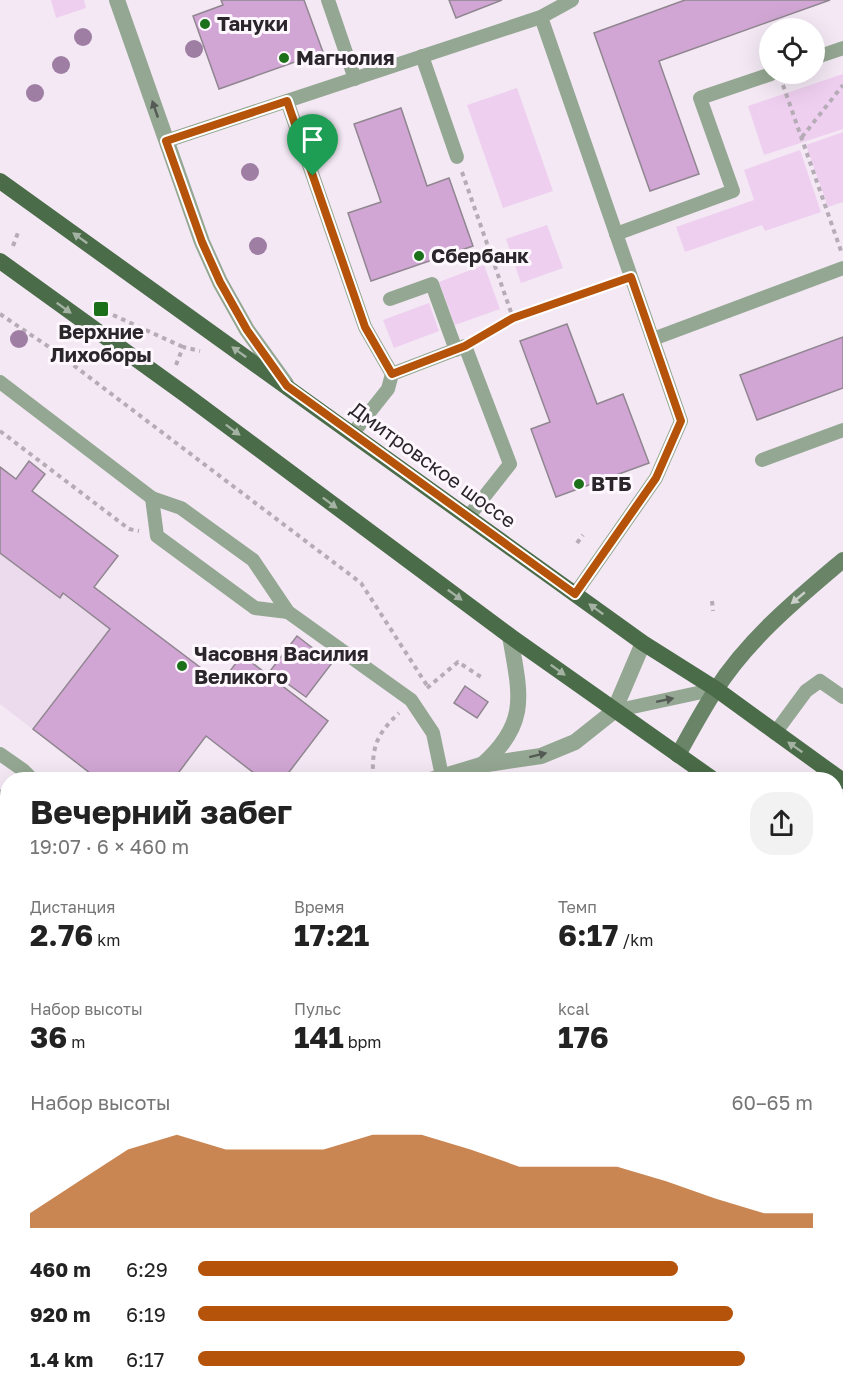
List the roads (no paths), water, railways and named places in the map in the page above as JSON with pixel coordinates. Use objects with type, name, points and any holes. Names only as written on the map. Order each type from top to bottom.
[{"type":"main road","name":"Дмитровское шоссе","points":[[0,181],[643,643],[716,689],[830,772]]},
{"type":"main road","points":[[0,261],[186,395],[510,636],[703,772]]},
{"type":"main road","points":[[678,754],[716,689],[746,651],[786,608],[843,560]]},
{"type":"street","points":[[117,0],[202,242],[220,282],[247,330],[287,386]]},
{"type":"street","points":[[473,772],[500,749],[517,717],[518,699],[510,636]]},
{"type":"street","points":[[473,772],[541,756],[575,742],[614,711],[643,643]]},
{"type":"lane","points":[[328,0],[354,79]]},
{"type":"lane","points":[[166,141],[541,17],[572,0]]},
{"type":"lane","points":[[541,17],[681,421],[656,478],[575,594]]},
{"type":"lane","points":[[825,54],[843,48]]},
{"type":"lane","points":[[422,56],[457,158]]},
{"type":"lane","points":[[616,234],[733,191],[700,98],[759,78]]},
{"type":"lane","points":[[287,101],[365,327],[392,374],[388,389],[353,433]]},
{"type":"lane","points":[[653,339],[843,268]]},
{"type":"lane","points":[[390,299],[432,284],[510,464],[469,516]]},
{"type":"lane","points":[[392,374],[461,348]]},
{"type":"lane","points":[[0,382],[152,498],[181,508],[253,560],[288,612],[411,700],[433,734],[436,772]]},
{"type":"lane","points":[[762,460],[843,430]]},
{"type":"lane","points":[[152,498],[157,536],[255,608],[288,612]]},
{"type":"lane","points":[[775,733],[806,691],[820,681],[843,697]]},
{"type":"lane","points":[[614,711],[716,689]]},
{"type":"lane","points":[[0,754],[23,772]]},
{"type":"place","name":"Тануки","points":[[205,24]]},
{"type":"place","name":"Магнолия","points":[[284,58]]},
{"type":"place","name":"Сбербанк","points":[[419,256]]},
{"type":"place","name":"Верхние Лихоборы","points":[[101,309]]},
{"type":"place","name":"ВТБ","points":[[579,484]]},
{"type":"place","name":"Часовня Василия Великого","points":[[182,666]]}]
